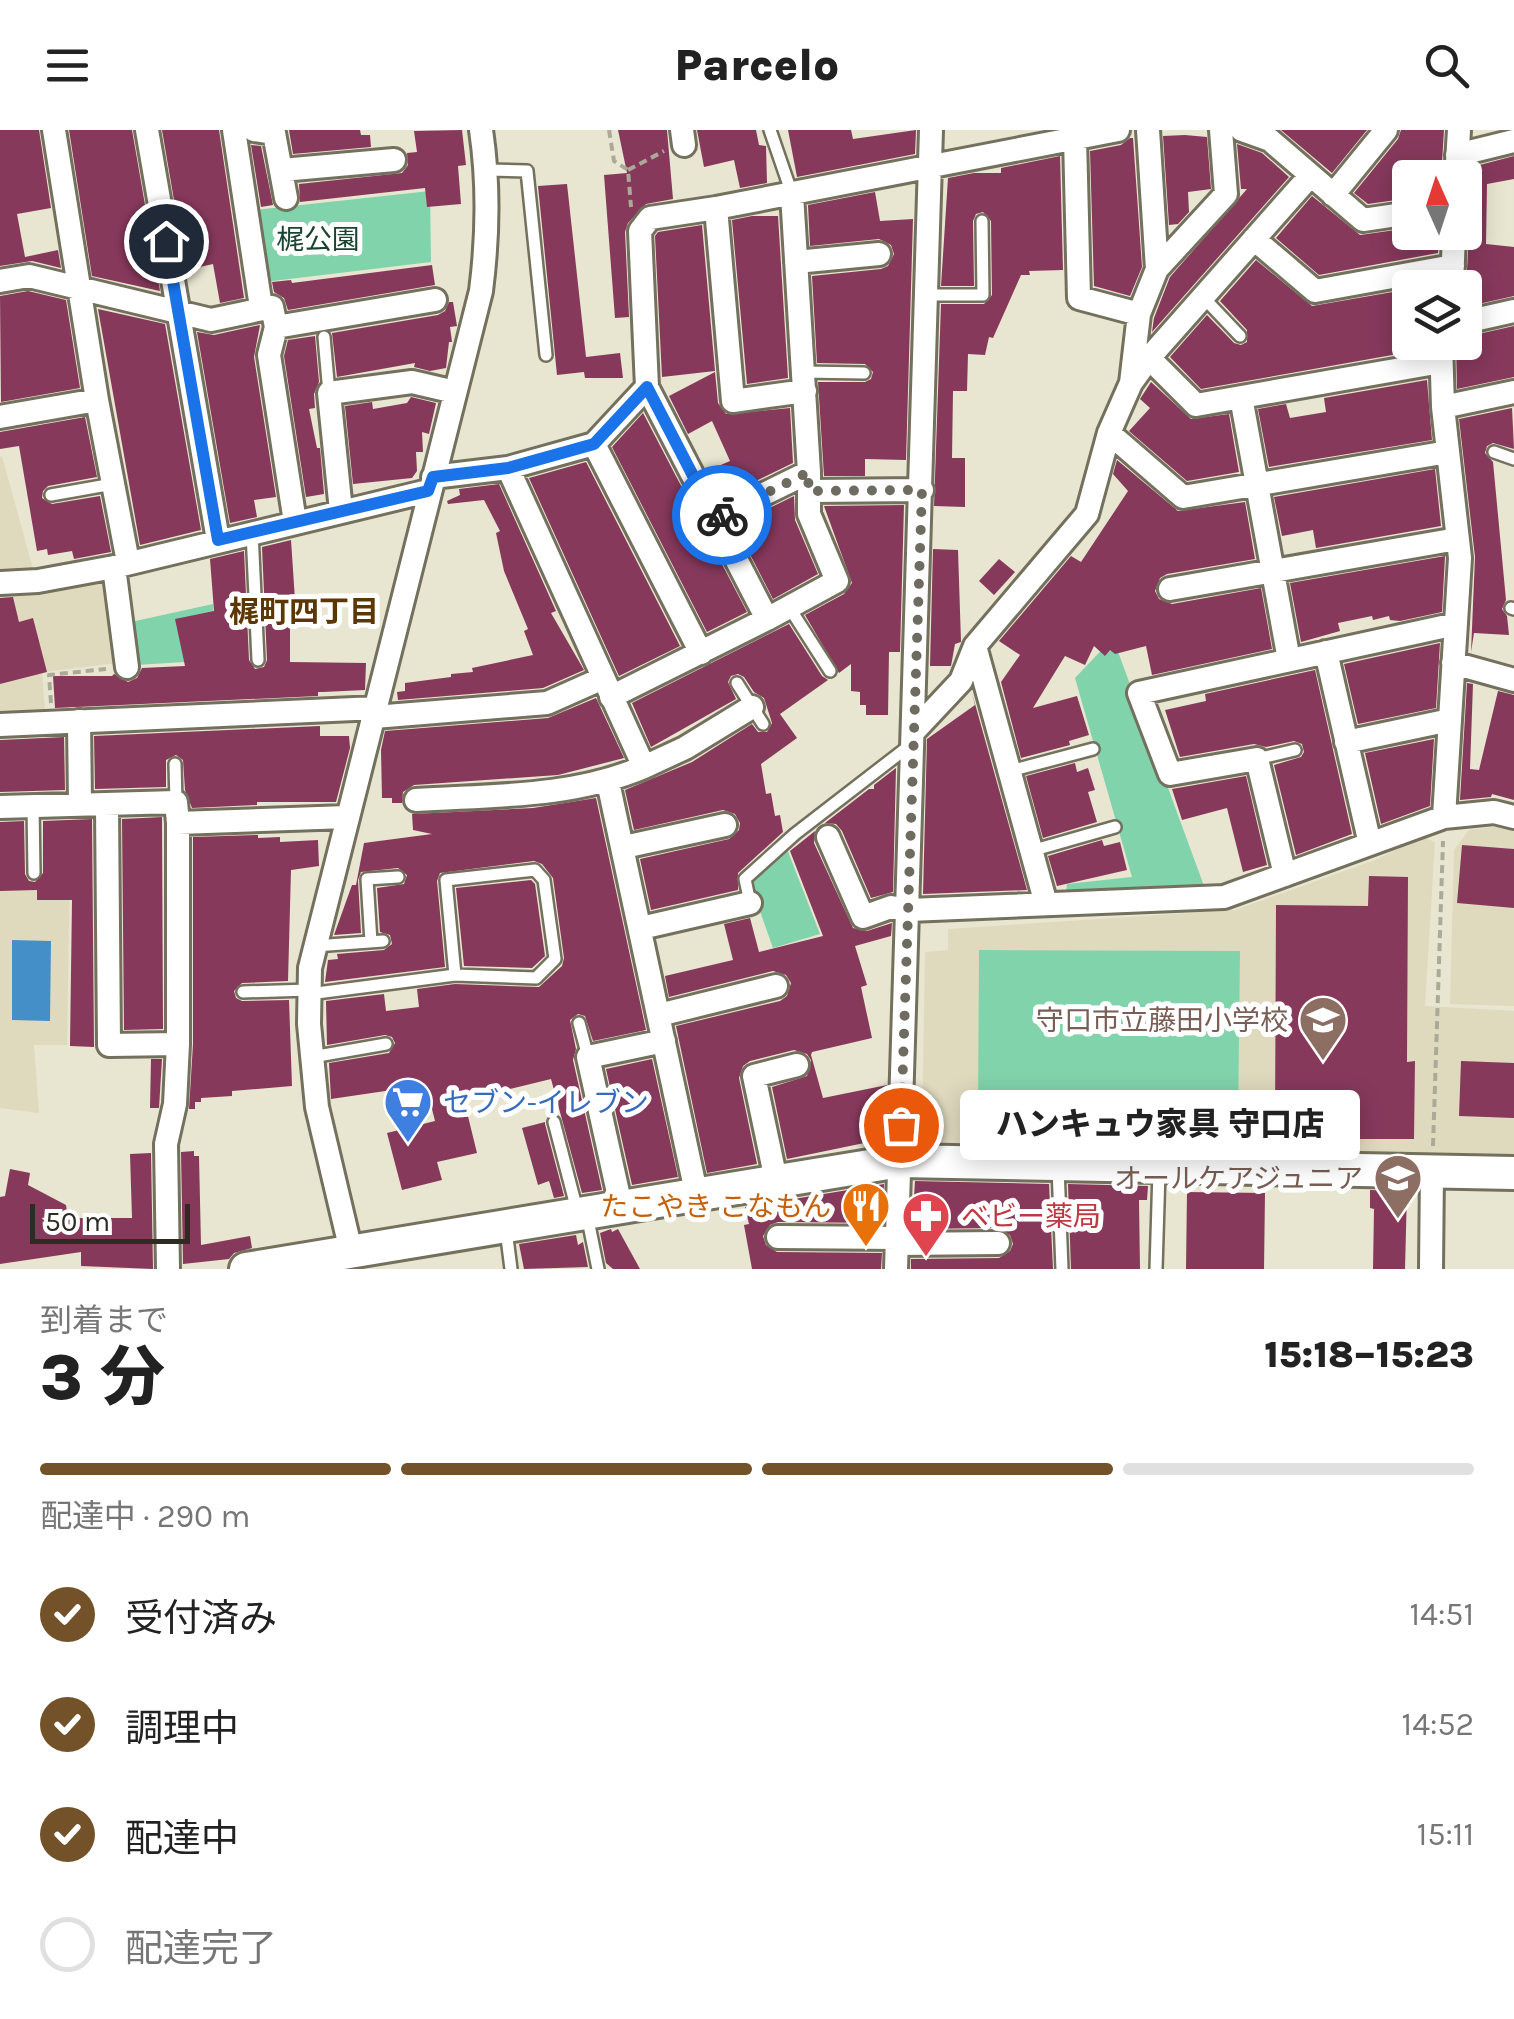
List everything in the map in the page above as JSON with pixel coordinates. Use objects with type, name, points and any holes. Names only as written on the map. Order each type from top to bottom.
[{"type":"street","points":[[54,130],[78,290],[114,484],[128,667]]},
{"type":"street","points":[[147,130],[218,540]]},
{"type":"street","points":[[234,130],[261,307]]},
{"type":"street","points":[[256,130],[274,133],[286,198]]},
{"type":"street","points":[[366,1257],[317,1106],[309,992],[315,946],[481,291],[487,240],[487,170],[481,130]]},
{"type":"street","points":[[896,1269],[915,736],[930,130]]},
{"type":"street","points":[[767,619],[647,387],[640,231],[650,218],[1118,130]]},
{"type":"street","points":[[1148,130],[1156,269]]},
{"type":"street","points":[[1131,383],[1139,314],[1156,269],[1226,194],[1222,130]]},
{"type":"street","points":[[1242,130],[1274,135],[1310,176],[1363,220],[1392,215]]},
{"type":"street","points":[[1333,195],[1386,130]]},
{"type":"street","points":[[1456,160],[1459,130]]},
{"type":"street","points":[[1075,138],[1079,298],[1139,314]]},
{"type":"street","points":[[1470,160],[1514,141]]},
{"type":"street","points":[[282,170],[394,160]]},
{"type":"street","points":[[915,736],[961,682],[975,646],[1087,514],[1109,433],[1131,383],[1148,358],[1310,176]]},
{"type":"street","points":[[0,726],[548,703],[606,688],[701,652],[836,580],[808,514],[792,194]]},
{"type":"street","points":[[716,208],[733,400],[804,382]]},
{"type":"street","points":[[1254,239],[1315,291],[1392,283]]},
{"type":"street","points":[[796,262],[878,254]]},
{"type":"street","points":[[0,280],[29,276],[211,320],[272,307],[276,327],[268,355],[296,522]]},
{"type":"street","points":[[276,327],[435,300]]},
{"type":"street","points":[[1482,319],[1514,312]]},
{"type":"street","points":[[1148,358],[1196,405],[1405,360]]},
{"type":"street","points":[[1441,360],[1442,407],[1458,540],[1444,817]]},
{"type":"street","points":[[341,512],[329,393],[412,382],[454,392]]},
{"type":"street","points":[[0,583],[38,581],[121,564],[341,512],[430,484],[594,444],[647,387]]},
{"type":"street","points":[[1442,407],[1514,392]]},
{"type":"street","points":[[1241,397],[1288,660]]},
{"type":"street","points":[[0,417],[97,400]]},
{"type":"street","points":[[1109,433],[1183,497],[1448,452]]},
{"type":"street","points":[[594,444],[701,652]]},
{"type":"street","points":[[508,468],[644,767]]},
{"type":"street","points":[[715,518],[809,481],[922,490]]},
{"type":"street","points":[[1170,589],[1458,540]]},
{"type":"street","points":[[1285,875],[1257,759],[1170,774],[1139,693],[1456,624]]},
{"type":"street","points":[[975,646],[1046,904]]},
{"type":"street","points":[[1326,652],[1370,844]]},
{"type":"street","points":[[1453,663],[1514,680]]},
{"type":"street","points":[[416,800],[575,790],[608,782],[758,716]]},
{"type":"street","points":[[1346,742],[1450,720]]},
{"type":"street","points":[[79,721],[80,803]]},
{"type":"street","points":[[608,782],[696,1192]]},
{"type":"street","points":[[0,807],[80,803],[177,812],[348,817]]},
{"type":"street","points":[[107,806],[109,1045],[178,1044]]},
{"type":"street","points":[[168,1269],[166,1144],[175,1104],[178,1044],[177,812]]},
{"type":"street","points":[[828,837],[863,917],[890,908],[1224,897],[1444,817],[1494,812],[1514,817]]},
{"type":"street","points":[[624,847],[725,825]]},
{"type":"street","points":[[641,928],[750,903]]},
{"type":"street","points":[[659,1015],[776,986]]},
{"type":"street","points":[[621,1206],[588,1057],[664,1040]]},
{"type":"street","points":[[776,1180],[754,1076],[797,1065]]},
{"type":"street","points":[[246,1269],[366,1257],[582,1212],[900,1161],[1514,1173]]},
{"type":"street","points":[[1431,1269],[1432,1171]]},
{"type":"street","points":[[778,1237],[998,1243]]},
{"type":"lane","points":[[770,130],[792,194]]},
{"type":"lane","points":[[487,170],[527,170],[546,356]]},
{"type":"lane","points":[[928,295],[982,295],[982,221]]},
{"type":"lane","points":[[1203,297],[1240,336]]},
{"type":"lane","points":[[324,336],[329,393]]},
{"type":"lane","points":[[804,382],[864,373]]},
{"type":"lane","points":[[1494,452],[1514,459]]},
{"type":"lane","points":[[51,495],[114,484]]},
{"type":"lane","points":[[252,532],[258,660]]},
{"type":"lane","points":[[789,607],[830,671]]},
{"type":"lane","points":[[737,683],[758,716]]},
{"type":"lane","points":[[750,903],[744,878],[915,736]]},
{"type":"lane","points":[[1009,771],[1093,749]]},
{"type":"lane","points":[[1257,759],[1295,750]]},
{"type":"lane","points":[[175,764],[177,812]]},
{"type":"lane","points":[[32,805],[34,873]]},
{"type":"lane","points":[[1031,851],[1115,827]]},
{"type":"lane","points":[[244,992],[309,992],[455,975],[536,978],[555,959],[544,880],[534,870],[446,880],[455,975]]},
{"type":"lane","points":[[315,946],[377,941],[366,879],[398,877]]},
{"type":"lane","points":[[579,1023],[588,1057]]},
{"type":"lane","points":[[312,1057],[386,1044]]},
{"type":"lane","points":[[554,1122],[598,1269]]},
{"type":"lane","points":[[1058,1164],[1062,1269]]},
{"type":"lane","points":[[1156,1269],[1159,1166]]},
{"type":"lane","points":[[505,1226],[511,1269]]},
{"type":"path","points":[[608,130],[614,161],[628,170]]},
{"type":"path","points":[[628,170],[683,138]]},
{"type":"path","points":[[628,170],[632,222],[640,231]]},
{"type":"path","points":[[52,722],[49,675],[128,667]]},
{"type":"path","points":[[1432,1171],[1444,817]]},
{"type":"shaded area","points":[[0,457],[33,569],[0,576]]},
{"type":"shaded area","points":[[108,575],[118,663],[42,672],[45,710],[0,714],[0,595],[41,595]]},
{"type":"shaded area","points":[[1514,828],[1514,1006],[1450,1004],[1454,850],[1469,830]]},
{"type":"shaded area","name":"守口市立藤田小学校","points":[[1422,837],[1435,842],[1425,1006],[1514,1011],[1514,1156],[936,1143],[922,1131],[925,952],[948,950],[948,929],[1235,910],[1375,860]]},
{"type":"shaded area","points":[[70,875],[67,1045],[34,1045],[39,1113],[0,1108],[0,880]]},
{"type":"green space","name":"梶公園","points":[[430,191],[431,262],[264,282],[255,210]]},
{"type":"green space","points":[[213,604],[216,660],[136,665],[131,622]]},
{"type":"green space","points":[[1113,638],[1204,886],[1066,893],[1067,884],[1132,877],[1075,678]]},
{"type":"green space","points":[[787,849],[820,934],[773,948],[750,883]]},
{"type":"green space","points":[[979,950],[1240,951],[1238,1122],[978,1120]]},
{"type":"water","points":[[12,940],[51,941],[50,1021],[12,1020]]},
{"type":"building","points":[[0,130],[39,130],[51,208],[17,214],[25,257],[58,250],[61,268],[32,261],[0,266]]},
{"type":"building","points":[[69,130],[132,130],[160,291],[92,276]]},
{"type":"building","points":[[162,130],[219,130],[244,298],[220,303],[213,264],[186,270]]},
{"type":"building","points":[[289,130],[360,130],[361,135],[370,135],[371,147],[293,154]]},
{"type":"building","points":[[462,130],[466,165],[458,166],[461,204],[427,207],[425,188],[300,202],[299,184],[402,173],[408,165],[407,153],[417,152],[414,131]]},
{"type":"building","points":[[618,130],[667,130],[673,199],[646,204],[628,223],[625,232],[629,317],[615,318],[604,175],[627,173]]},
{"type":"building","points":[[697,130],[756,130],[759,145],[766,146],[767,183],[740,188],[734,160],[704,167]]},
{"type":"building","points":[[788,130],[851,130],[853,139],[916,130],[915,154],[797,177]]},
{"type":"building","points":[[1281,130],[1367,130],[1332,173]]},
{"type":"building","points":[[1401,130],[1444,130],[1442,160],[1392,160],[1392,201],[1368,204],[1354,193]]},
{"type":"building","points":[[1163,136],[1207,137],[1211,189],[1188,192],[1189,212],[1178,224],[1169,225]]},
{"type":"building","points":[[1130,138],[1142,267],[1130,296],[1094,286],[1090,151],[1121,145]]},
{"type":"building","points":[[1237,144],[1262,153],[1289,177],[1152,332],[1170,277],[1247,189],[1241,189]]},
{"type":"building","points":[[251,145],[261,146],[273,205],[261,207]]},
{"type":"building","points":[[1060,156],[1063,270],[1029,271],[1030,275],[1021,275],[993,338],[989,337],[985,355],[968,354],[967,391],[953,391],[952,458],[965,458],[965,507],[934,506],[941,304],[984,304],[992,295],[991,221],[983,212],[976,214],[973,221],[974,286],[941,286],[948,178],[1001,173],[1001,168]]},
{"type":"building","points":[[1514,156],[1514,179],[1487,184],[1486,244],[1514,247],[1514,296],[1482,303],[1482,270],[1467,270],[1468,250],[1482,250],[1482,164]]},
{"type":"building","points":[[567,184],[586,357],[620,353],[623,378],[585,378],[584,372],[557,375],[538,186]]},
{"type":"building","points":[[875,192],[880,221],[913,219],[906,460],[865,459],[865,476],[824,476],[818,382],[865,382],[873,372],[865,364],[817,363],[812,276],[881,269],[888,266],[894,254],[891,245],[879,239],[810,246],[808,205]]},
{"type":"building","points":[[1312,196],[1360,235],[1392,231],[1392,250],[1438,250],[1438,253],[1319,275],[1276,238]]},
{"type":"building","points":[[778,216],[788,378],[747,384],[732,220]]},
{"type":"building","points":[[702,225],[715,371],[662,377],[655,236],[658,232]]},
{"type":"building","points":[[1256,260],[1312,306],[1392,292],[1392,355],[1201,389],[1170,357],[1207,315],[1234,343],[1247,342],[1247,330],[1220,301]]},
{"type":"building","points":[[432,265],[435,285],[288,310],[284,298],[274,292],[272,282],[292,283]]},
{"type":"building","points":[[28,291],[66,300],[80,388],[1,402],[0,296]]},
{"type":"building","points":[[453,302],[457,326],[450,327],[452,342],[446,368],[430,371],[414,367],[415,363],[337,377],[332,333],[438,315]]},
{"type":"building","points":[[98,309],[165,324],[201,530],[140,545]]},
{"type":"building","points":[[260,325],[254,357],[276,497],[254,500],[257,517],[230,523],[197,332],[214,335]]},
{"type":"building","points":[[1514,326],[1514,377],[1457,389],[1456,360],[1482,360],[1482,333]]},
{"type":"building","points":[[315,336],[319,382],[314,394],[315,408],[309,409],[320,448],[324,494],[306,497],[284,356],[288,340]]},
{"type":"building","points":[[715,372],[718,403],[726,414],[790,408],[793,463],[721,498],[707,471],[730,461],[712,421],[688,434],[669,396]]},
{"type":"building","points":[[1427,380],[1432,440],[1269,467],[1258,409],[1286,404],[1290,418],[1326,412],[1324,398]]},
{"type":"building","points":[[1151,382],[1191,419],[1229,414],[1239,472],[1187,481],[1129,431],[1150,408],[1140,399]]},
{"type":"building","points":[[411,397],[436,403],[429,434],[422,432],[423,452],[416,452],[417,471],[412,478],[353,484],[345,406],[372,402],[373,409],[407,403]]},
{"type":"building","points":[[1512,408],[1514,449],[1493,443],[1485,453],[1493,462],[1506,600],[1502,609],[1507,616],[1509,635],[1474,633],[1471,652],[1475,557],[1459,419]]},
{"type":"building","points":[[643,413],[747,612],[707,632],[612,447]]},
{"type":"building","points":[[85,417],[97,477],[48,486],[42,498],[52,504],[100,496],[111,552],[74,559],[72,551],[48,555],[47,549],[37,551],[19,446],[0,449],[0,432]]},
{"type":"building","points":[[1117,460],[1178,511],[1245,502],[1255,559],[1167,574],[1160,578],[1155,591],[1159,599],[1172,604],[1261,588],[1272,649],[1152,675],[1146,646],[1115,654],[1110,650],[1105,656],[1094,646],[1085,665],[1065,656],[1033,708],[1077,696],[1089,735],[1069,741],[1070,745],[1021,758],[1001,682],[1020,655],[999,641],[1071,556],[1081,562],[1128,491],[1113,474]]},
{"type":"building","points":[[586,462],[680,646],[619,676],[529,478]]},
{"type":"building","points":[[1435,469],[1441,526],[1316,548],[1313,530],[1282,536],[1274,497]]},
{"type":"building","points":[[499,484],[556,611],[551,613],[584,670],[543,688],[398,700],[397,692],[405,691],[405,683],[451,677],[473,672],[472,668],[533,655],[524,631],[528,629],[504,571],[496,533],[500,531],[484,500],[448,504],[447,501],[460,495],[459,489]]},
{"type":"building","points":[[794,496],[795,520],[818,574],[773,599],[735,525]]},
{"type":"building","points":[[904,505],[900,652],[889,652],[888,715],[866,715],[866,705],[860,705],[860,692],[851,691],[851,664],[839,673],[805,615],[844,594],[852,583],[824,506]]},
{"type":"building","points":[[291,540],[295,600],[290,624],[290,662],[366,663],[365,690],[318,692],[318,696],[55,708],[53,676],[114,674],[128,682],[137,678],[142,668],[185,666],[175,619],[214,611],[210,559],[244,551],[249,660],[255,669],[264,667],[267,660],[262,547]]},
{"type":"building","points":[[933,549],[958,550],[961,642],[955,644],[951,666],[930,666]]},
{"type":"building","points":[[1445,556],[1442,612],[1400,621],[1390,620],[1389,616],[1373,620],[1372,616],[1338,623],[1340,631],[1301,642],[1290,583]]},
{"type":"building","points":[[999,559],[1015,572],[994,595],[979,581]]},
{"type":"building","points":[[13,597],[19,622],[33,618],[47,672],[0,684],[0,598]]},
{"type":"building","points":[[789,624],[828,680],[780,714],[797,738],[761,764],[766,794],[771,793],[783,832],[738,873],[738,890],[651,910],[640,859],[729,839],[739,830],[740,823],[735,814],[723,810],[634,830],[625,790],[692,762],[752,724],[758,732],[767,732],[772,723],[764,698],[738,674],[728,682],[736,699],[651,747],[632,703]]},
{"type":"building","points":[[1440,643],[1436,708],[1358,724],[1344,664]]},
{"type":"building","points":[[1315,670],[1352,834],[1296,855],[1274,765],[1301,757],[1302,744],[1254,744],[1180,757],[1165,710],[1206,701],[1205,694]]},
{"type":"building","points":[[1467,683],[1473,684],[1470,769],[1479,770],[1498,691],[1514,695],[1514,800],[1492,794],[1460,800]]},
{"type":"building","points":[[972,693],[1027,890],[923,894],[927,739],[975,705]]},
{"type":"building","points":[[596,698],[624,758],[558,775],[414,785],[403,792],[402,803],[382,798],[381,750],[385,731],[548,718]]},
{"type":"building","points":[[320,726],[320,736],[349,736],[350,748],[336,802],[257,802],[192,808],[185,790],[183,760],[176,755],[166,760],[166,787],[95,789],[94,736]]},
{"type":"building","points":[[64,737],[65,790],[0,792],[0,740]]},
{"type":"building","points":[[1434,739],[1430,806],[1381,824],[1365,753]]},
{"type":"building","points":[[1075,763],[1077,772],[1088,768],[1095,790],[1088,792],[1097,822],[1043,838],[1026,776]]},
{"type":"building","points":[[896,768],[893,892],[871,898],[842,831],[836,824],[825,823],[874,789]]},
{"type":"building","points":[[1246,776],[1267,865],[1243,872],[1227,808],[1182,820],[1172,789]]},
{"type":"building","points":[[596,798],[646,1030],[593,1041],[585,1016],[578,1014],[570,1020],[576,1049],[573,1060],[602,1190],[582,1193],[551,1079],[464,1100],[477,1153],[437,1162],[442,1180],[402,1190],[387,1133],[435,1121],[426,1085],[331,1099],[329,1063],[389,1053],[395,1043],[385,1035],[327,1045],[326,1001],[384,994],[386,1011],[419,1007],[417,989],[455,984],[539,987],[562,966],[564,958],[553,878],[542,864],[534,861],[440,873],[437,881],[445,967],[325,982],[328,960],[338,959],[337,954],[384,950],[392,944],[390,935],[380,932],[377,888],[404,884],[407,875],[398,868],[361,872],[361,933],[334,935],[352,885],[356,885],[364,843],[432,834],[413,830],[412,814],[533,808]]},
{"type":"building","points":[[162,817],[163,1029],[124,1030],[122,819]]},
{"type":"building","points":[[92,819],[94,1047],[70,1046],[72,900],[37,900],[37,890],[0,891],[0,822],[24,821],[25,874],[35,882],[43,873],[43,821]]},
{"type":"building","points":[[815,831],[814,843],[853,928],[867,931],[892,923],[891,936],[855,946],[867,985],[861,987],[872,1038],[811,1055],[823,1098],[887,1085],[885,1126],[874,1141],[787,1159],[772,1087],[807,1076],[811,1060],[807,1054],[794,1050],[750,1061],[743,1066],[739,1078],[757,1164],[707,1173],[676,1026],[780,1001],[787,996],[791,983],[786,975],[773,971],[669,997],[665,976],[733,960],[724,924],[750,918],[759,952],[823,936],[790,851]]},
{"type":"building","points":[[193,837],[280,837],[280,842],[318,840],[319,866],[291,870],[288,981],[242,983],[234,991],[242,1001],[289,1000],[292,1086],[232,1091],[232,1096],[201,1098],[201,1102],[195,1102],[195,1109],[189,1109],[193,1044]]},
{"type":"building","points":[[1102,840],[1104,846],[1120,842],[1127,870],[1057,886],[1048,856]]},
{"type":"building","points":[[1462,845],[1514,849],[1514,908],[1457,903]]},
{"type":"building","points":[[1369,876],[1408,877],[1407,1062],[1415,1061],[1414,1139],[1360,1139],[1360,1126],[1275,1126],[1276,905],[1368,906]]},
{"type":"building","points":[[531,880],[535,884],[545,956],[532,968],[464,966],[456,888]]},
{"type":"building","points":[[151,1059],[162,1059],[159,1108],[150,1108]]},
{"type":"building","points":[[652,1059],[678,1177],[632,1185],[606,1069]]},
{"type":"building","points":[[1461,1061],[1514,1063],[1514,1118],[1459,1116]]},
{"type":"building","points":[[545,1122],[564,1196],[554,1198],[549,1181],[538,1185],[522,1128]]},
{"type":"building","points":[[194,1151],[194,1156],[199,1156],[201,1245],[250,1236],[252,1248],[234,1253],[229,1259],[183,1264],[181,1152]]},
{"type":"building","points":[[151,1153],[153,1269],[81,1266],[81,1252],[0,1264],[0,1197],[5,1196],[10,1169],[30,1173],[28,1185],[66,1205],[68,1218],[132,1218],[130,1154]]},
{"type":"building","points":[[915,1181],[1049,1184],[1053,1269],[911,1269],[911,1259],[999,1258],[1013,1244],[1010,1235],[999,1228],[912,1229]]},
{"type":"building","points":[[884,1184],[882,1223],[778,1222],[770,1225],[763,1236],[766,1245],[777,1252],[882,1253],[881,1269],[752,1269],[744,1225],[749,1224],[745,1207]]},
{"type":"building","points":[[1068,1184],[1148,1186],[1147,1200],[1139,1200],[1140,1269],[1071,1269]]},
{"type":"building","points":[[1370,1190],[1407,1191],[1405,1269],[1373,1269],[1374,1209],[1370,1208]]},
{"type":"building","points":[[1187,1192],[1265,1193],[1264,1269],[1186,1269]]},
{"type":"building","points":[[618,1229],[640,1269],[613,1269],[606,1263],[600,1233]]},
{"type":"building","points":[[576,1235],[578,1245],[583,1242],[588,1267],[524,1269],[519,1244]]},
{"type":"way so far","points":[[722,515],[809,472],[808,491],[922,490],[901,1125]]},
{"type":"place","name":"守口市立藤田小学校","points":[[1323,1062]]},
{"type":"place","name":"ハンキュウ家具 守口店","points":[[901,1125]]},
{"type":"place","name":"セブン-イレブン","points":[[408,1144]]},
{"type":"place","name":"オールケアジュニア","points":[[1398,1220]]},
{"type":"place","name":"たこやき こなもん","points":[[866,1248]]},
{"type":"place","name":"ベビー薬局","points":[[926,1258]]},
{"type":"district","name":"梶町四丁目","points":[[304,612]]},
{"type":"route","points":[[166,241],[218,540],[428,491],[433,477],[508,468],[594,444],[647,387],[715,518],[722,515]]}]
